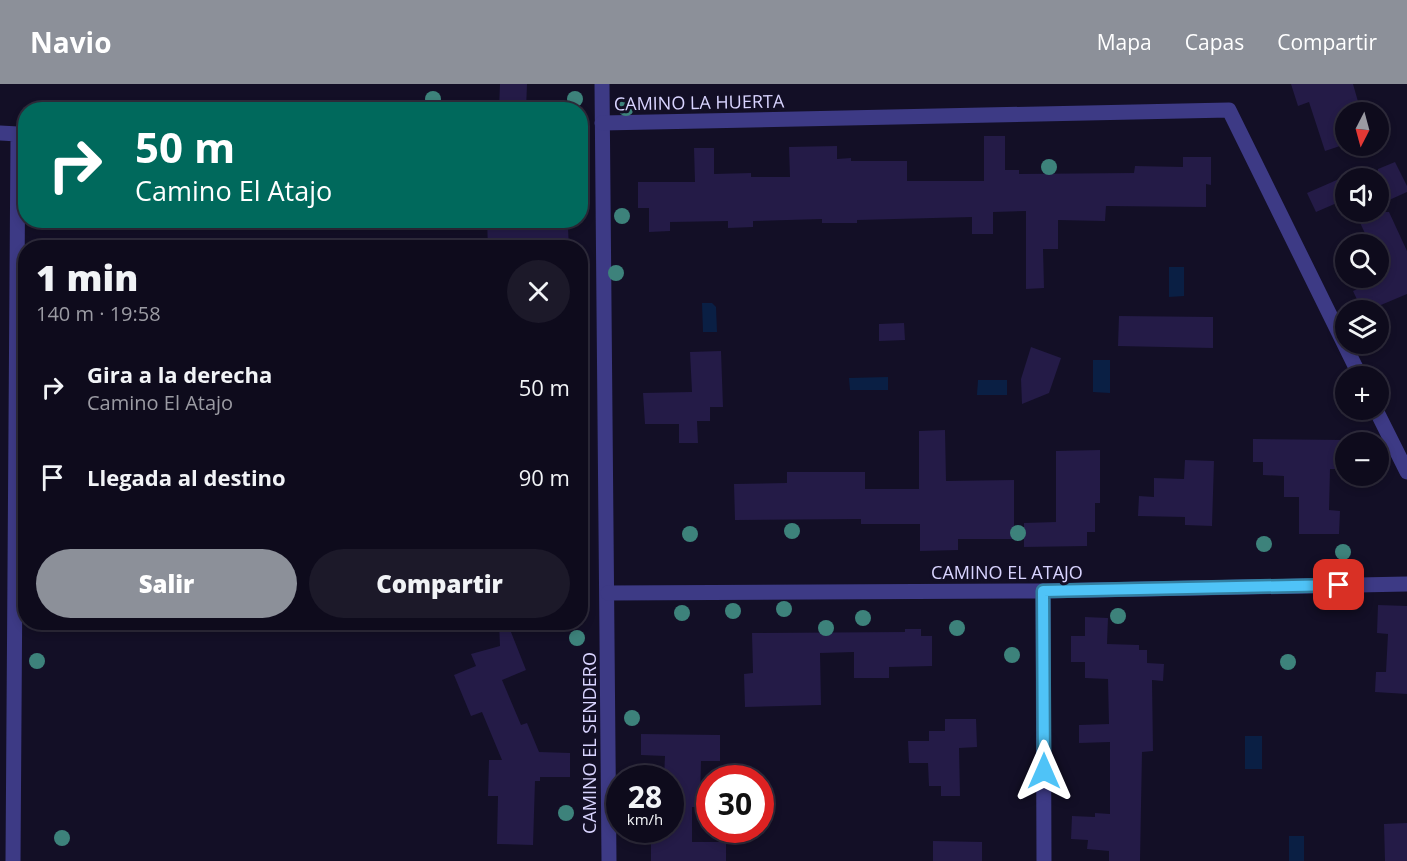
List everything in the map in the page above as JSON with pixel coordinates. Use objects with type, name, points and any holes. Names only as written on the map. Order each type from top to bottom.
[{"type":"street","name":"CAMINO EL SENDERO","points":[[602,84],[609,861]]},
{"type":"street","name":"CAMINO LA HUERTA","points":[[602,123],[1230,111],[1355,366]]},
{"type":"street","points":[[0,133],[18,134],[7,674],[14,861]]},
{"type":"street","points":[[1381,420],[1407,472]]},
{"type":"street","name":"CAMINO EL ATAJO","points":[[608,593],[1043,591],[1407,584]]},
{"type":"street","points":[[1043,591],[1044,861]]},
{"type":"water","points":[[1169,267],[1184,267],[1184,296],[1169,297]]},
{"type":"water","points":[[702,303],[712,303],[716,307],[717,332],[703,332]]},
{"type":"water","points":[[1093,360],[1110,360],[1110,393],[1093,392]]},
{"type":"water","points":[[888,377],[888,390],[850,390],[849,378]]},
{"type":"water","points":[[978,380],[1007,380],[1007,395],[977,395]]},
{"type":"water","points":[[1245,736],[1262,736],[1262,769],[1245,769]]},
{"type":"water","points":[[1289,836],[1304,836],[1304,861],[1289,861]]},
{"type":"building","points":[[500,84],[527,84],[526,102],[499,102]]},
{"type":"building","points":[[1291,84],[1353,84],[1358,102],[1335,102],[1335,148],[1325,151],[1309,102],[1298,106]]},
{"type":"building","points":[[984,136],[1005,136],[1005,170],[1019,170],[1019,174],[1134,173],[1135,166],[1183,167],[1183,157],[1211,157],[1211,185],[1206,184],[1206,207],[1106,206],[1105,221],[1058,220],[1058,249],[1043,249],[1044,288],[1026,289],[1026,211],[993,212],[993,234],[972,234],[972,217],[857,220],[857,223],[822,223],[822,219],[753,221],[753,227],[728,228],[728,221],[670,222],[670,231],[649,232],[649,208],[638,208],[638,182],[695,182],[694,148],[714,148],[714,174],[751,173],[751,177],[790,177],[789,147],[837,146],[837,159],[907,161],[907,181],[984,181]]},
{"type":"building","points":[[1395,162],[1407,186],[1407,192],[1389,200],[1389,168],[1380,168]]},
{"type":"building","points":[[1335,181],[1335,204],[1316,212],[1307,193]]},
{"type":"building","points":[[1389,212],[1407,251],[1407,294],[1389,302],[1357,300],[1353,291],[1360,288],[1389,288],[1389,234],[1365,234],[1360,222],[1389,222]]},
{"type":"building","points":[[487,228],[568,228],[569,240],[488,240]]},
{"type":"building","points":[[1119,316],[1213,317],[1213,348],[1118,346]]},
{"type":"building","points":[[904,323],[905,340],[879,341],[879,324]]},
{"type":"building","points":[[1031,347],[1061,358],[1049,393],[1022,404],[1021,379]]},
{"type":"building","points":[[721,351],[723,407],[710,407],[710,421],[697,421],[698,443],[679,443],[679,424],[645,424],[643,393],[692,392],[690,352]]},
{"type":"building","points":[[945,430],[946,481],[1014,480],[1014,539],[958,539],[958,550],[920,551],[920,524],[861,524],[861,519],[735,520],[734,484],[787,483],[787,472],[865,472],[865,489],[919,489],[919,431]]},
{"type":"building","points":[[1253,439],[1335,440],[1335,469],[1330,469],[1329,510],[1340,511],[1339,534],[1299,534],[1299,497],[1284,497],[1284,476],[1263,475],[1263,462],[1253,462]]},
{"type":"building","points":[[1100,450],[1100,503],[1095,503],[1095,532],[1087,532],[1087,546],[1024,547],[1024,523],[1056,522],[1056,451]]},
{"type":"building","points":[[1185,460],[1214,461],[1212,526],[1185,525],[1185,517],[1138,516],[1139,496],[1154,497],[1154,478],[1184,479]]},
{"type":"building","points":[[1378,605],[1407,606],[1407,694],[1375,692],[1376,672],[1386,672],[1388,634],[1377,633]]},
{"type":"building","points":[[1085,617],[1108,618],[1107,644],[1139,645],[1139,650],[1147,650],[1147,663],[1164,664],[1163,681],[1152,680],[1153,751],[1142,752],[1140,861],[1109,861],[1109,851],[1087,849],[1088,840],[1071,839],[1072,816],[1095,817],[1095,813],[1110,814],[1110,742],[1079,743],[1079,725],[1109,724],[1108,679],[1085,678],[1085,662],[1071,662],[1071,636],[1085,636]]},
{"type":"building","points":[[905,629],[921,629],[921,636],[932,636],[932,666],[889,667],[889,678],[854,678],[854,652],[820,653],[821,705],[745,707],[744,674],[753,673],[752,633],[905,632]]},
{"type":"building","points":[[499,630],[510,630],[526,670],[502,680],[521,725],[527,723],[539,752],[570,753],[570,777],[540,777],[540,781],[535,781],[533,845],[497,844],[498,796],[488,796],[489,760],[502,760],[482,712],[471,716],[454,675],[476,666],[471,654],[500,646]]},
{"type":"building","points":[[945,719],[976,719],[977,747],[959,748],[960,796],[941,796],[941,786],[929,786],[928,763],[909,763],[908,741],[929,741],[929,731],[945,731]]},
{"type":"building","points":[[641,734],[720,735],[720,761],[701,761],[701,765],[696,765],[696,807],[692,807],[692,842],[726,843],[726,861],[651,861],[651,843],[684,843],[684,765],[665,765],[665,756],[641,755]]},
{"type":"building","points":[[1407,823],[1407,861],[1385,861],[1384,824]]},
{"type":"building","points":[[933,841],[982,842],[982,861],[933,861]]},
{"type":"route","points":[[1044,771],[1043,591],[1339,585]]}]
